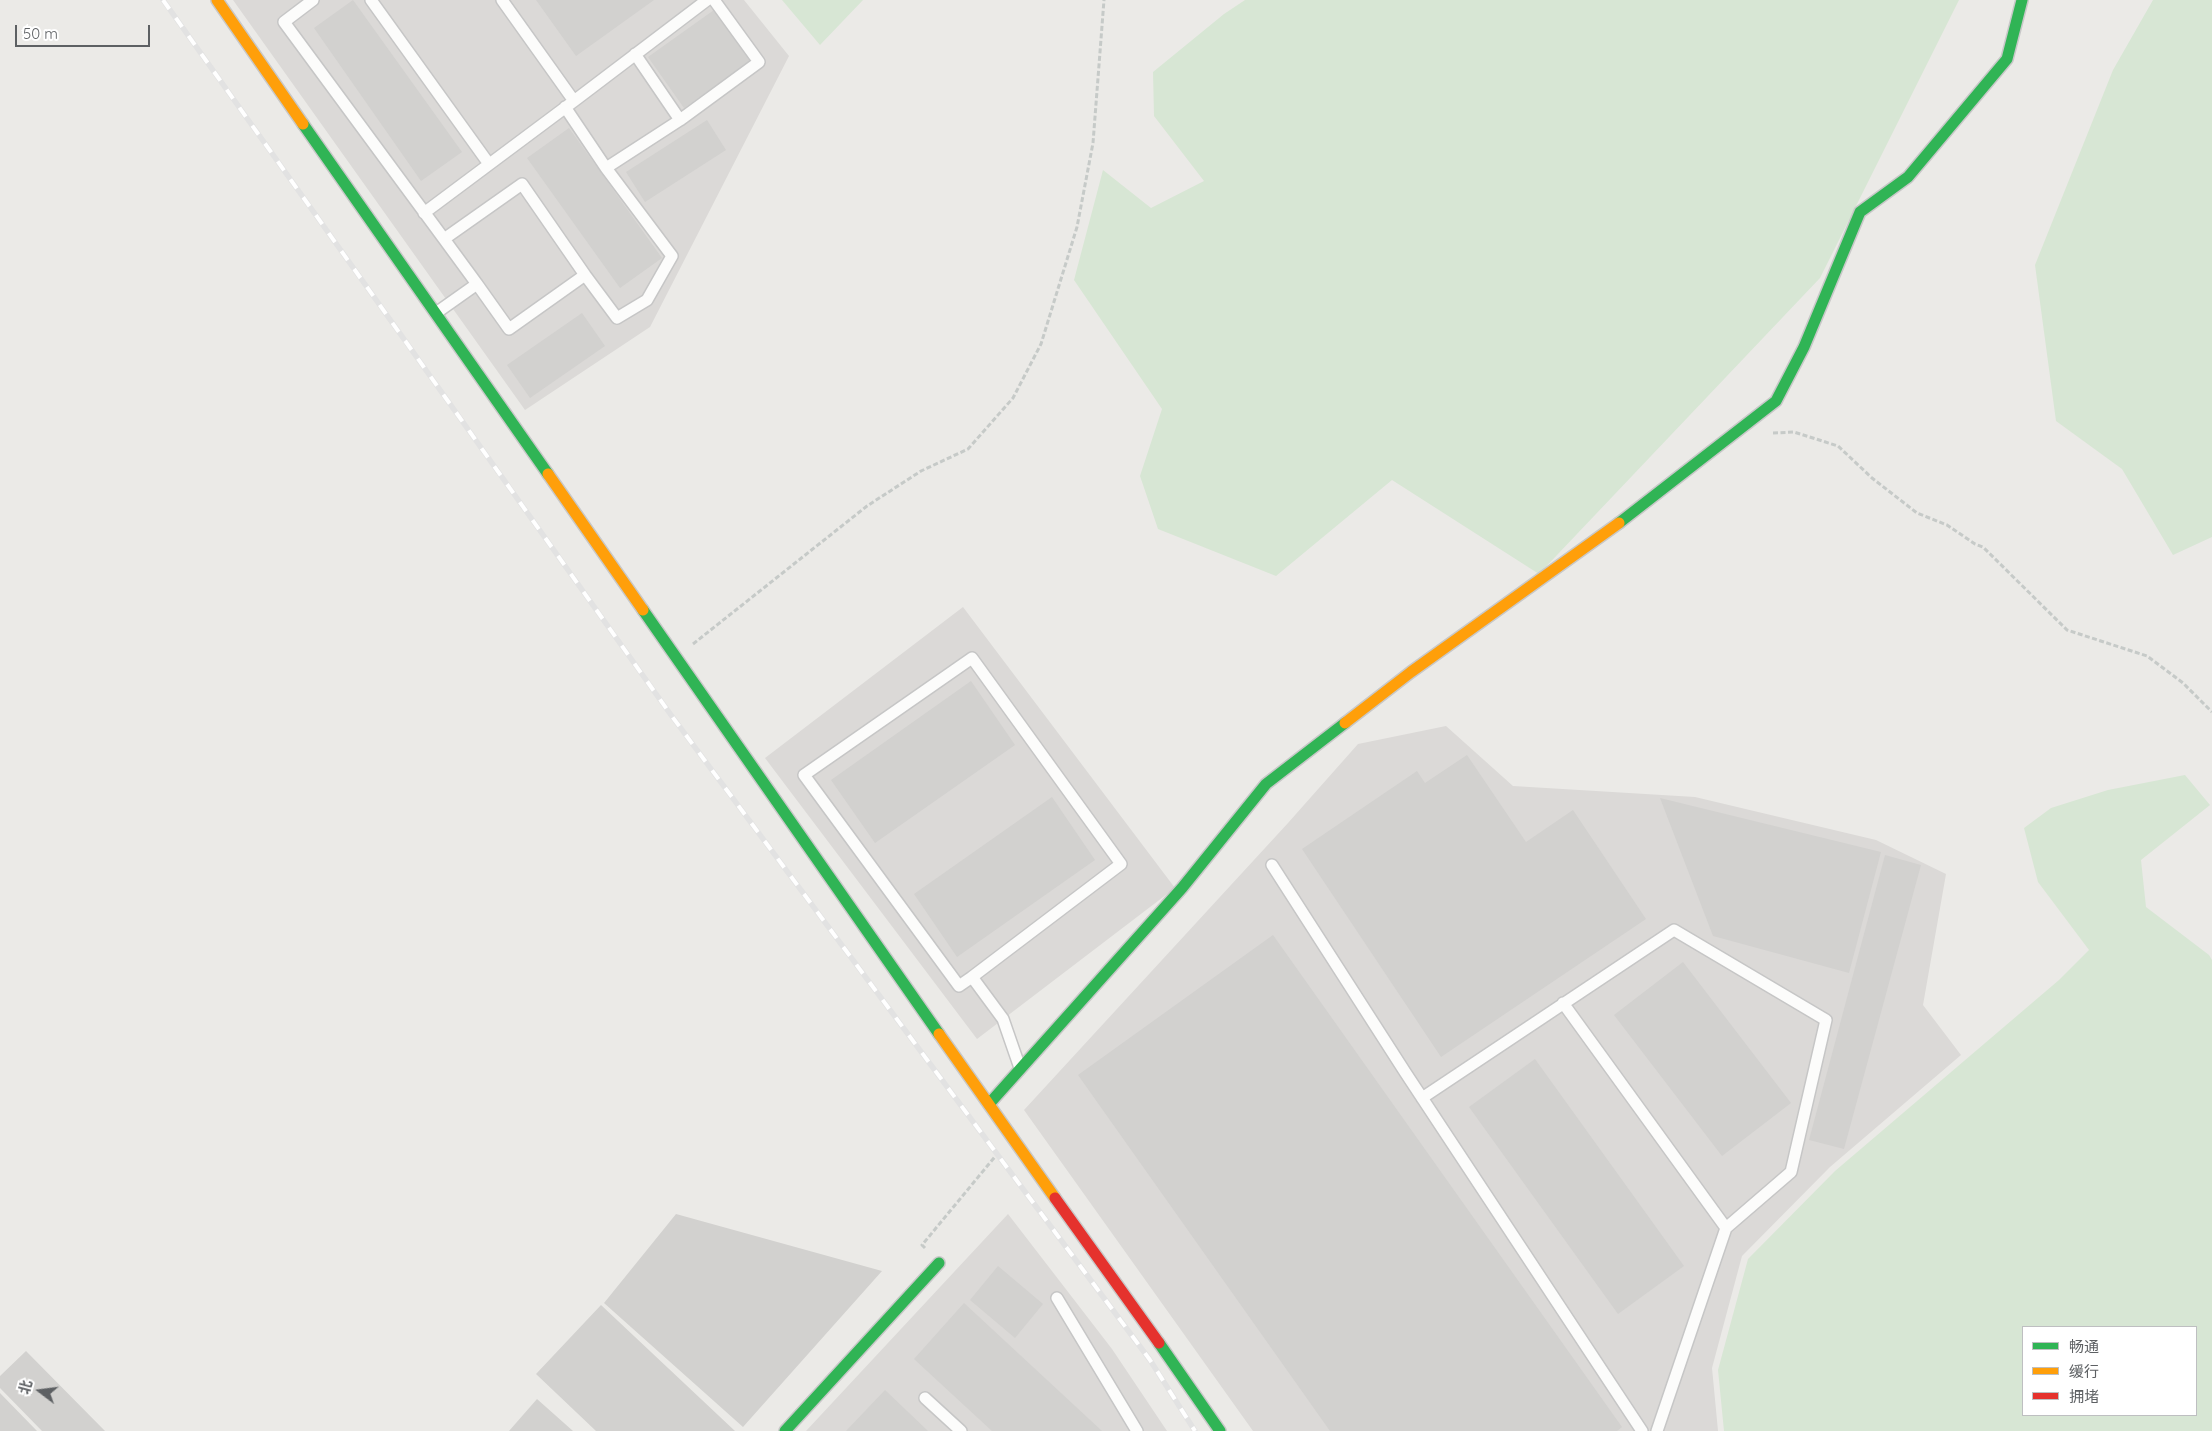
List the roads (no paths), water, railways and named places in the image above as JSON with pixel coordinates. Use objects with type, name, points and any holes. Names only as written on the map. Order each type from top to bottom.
[{"type":"street","points":[[217,0],[1013,1139],[1220,1431]]},
{"type":"street","points":[[989,1104],[1182,888],[1266,784],[1411,672],[1595,541],[1700,462],[1776,401],[1804,347],[1860,212],[1908,177],[2007,59],[2022,0]]},
{"type":"street","points":[[785,1431],[938,1263]]},
{"type":"lane","points":[[313,0],[284,22],[509,329],[585,275]]},
{"type":"lane","points":[[371,0],[489,164]]},
{"type":"lane","points":[[444,239],[522,184],[617,318],[647,300],[672,256],[606,168],[570,104],[502,0]]},
{"type":"lane","points":[[424,212],[707,0]]},
{"type":"lane","points":[[606,168],[680,120],[759,62],[714,0]]},
{"type":"lane","points":[[635,54],[680,120]]},
{"type":"lane","points":[[436,313],[477,284]]},
{"type":"lane","points":[[972,658],[1121,864],[972,977],[959,986],[804,775],[972,658]]},
{"type":"lane","points":[[1272,865],[1422,1098],[1642,1431]]},
{"type":"lane","points":[[1422,1098],[1674,930],[1826,1020],[1791,1172],[1726,1228],[1657,1431]]},
{"type":"lane","points":[[972,977],[1003,1019],[1020,1070]]},
{"type":"lane","points":[[1563,1003],[1726,1228]]},
{"type":"lane","points":[[1056,1298],[1137,1431]]},
{"type":"lane","points":[[925,1398],[961,1431]]},
{"type":"railway","points":[[163,0],[671,715],[1150,1360],[1195,1431]]}]
